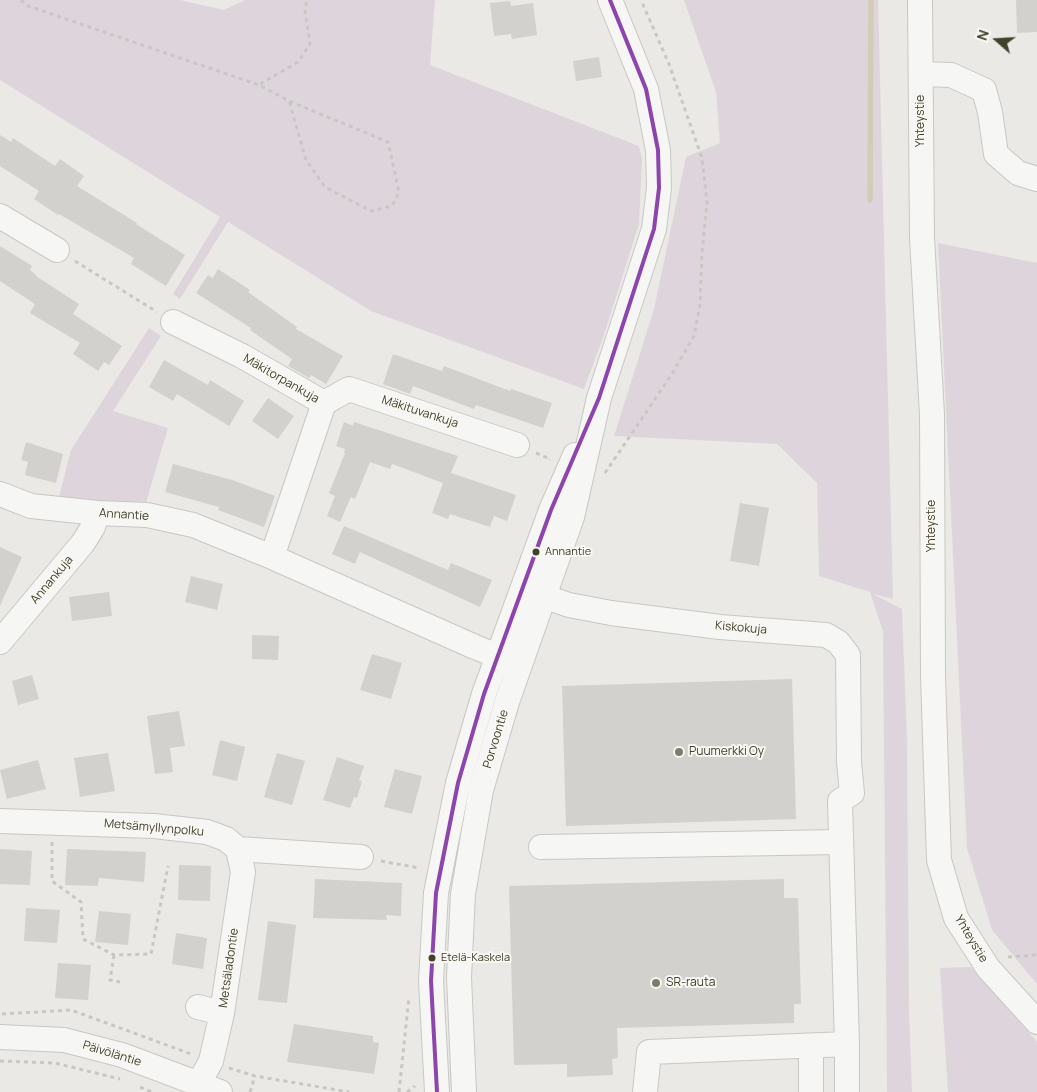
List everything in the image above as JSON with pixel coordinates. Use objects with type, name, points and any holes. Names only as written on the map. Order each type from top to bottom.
[{"type":"street","name":"Porvoontie","points":[[464,1092],[459,977],[463,894],[481,790],[521,665],[533,592],[551,510],[599,398],[654,229],[659,188],[658,150],[646,89],[610,0]]},
{"type":"street","name":"Yhteystie","points":[[920,0],[922,238],[932,415],[933,676],[939,860],[956,918],[988,968],[1037,1022]]},
{"type":"street","points":[[921,74],[951,75],[984,90],[990,112],[996,154],[1018,172],[1037,179]]},
{"type":"street","points":[[0,216],[57,250]]},
{"type":"street","name":"Mäkitorpankuja","points":[[173,322],[242,356],[324,403],[272,557]]},
{"type":"street","name":"Mäkituvankuja","points":[[324,403],[349,389],[517,445]]},
{"type":"street","name":"Annantie","points":[[0,494],[31,506],[97,513],[147,515],[193,525],[272,557],[497,657],[521,665]]},
{"type":"street","name":"Annankuja","points":[[0,642],[83,544],[93,527],[97,513]]},
{"type":"street","name":"Porvoontie","points":[[437,1092],[432,981],[436,893],[458,783],[484,694],[497,657],[533,592]]},
{"type":"street","name":"Kiskokuja","points":[[533,592],[569,605],[612,613],[720,627],[826,635],[838,642],[848,655],[849,762],[852,793],[840,802],[841,842]]},
{"type":"street","name":"Metsämyllynpolku","points":[[0,821],[154,826],[207,832],[226,839],[238,849],[361,857]]},
{"type":"street","points":[[541,847],[841,842],[847,1092]]},
{"type":"street","name":"Metsäladontie","points":[[209,1088],[211,1061],[222,1013],[243,872],[238,849]]},
{"type":"street","points":[[198,1006],[222,1013]]},
{"type":"street","name":"Päivöläntie","points":[[0,1037],[64,1040],[122,1055],[209,1088]]},
{"type":"street","points":[[645,1092],[649,1052],[846,1044]]},
{"type":"street","points":[[811,1046],[811,1092]]},
{"type":"path","points":[[21,0],[28,6],[260,85],[289,101],[388,142],[399,192],[392,206],[371,211],[325,188],[306,160],[289,101]]},
{"type":"path","points":[[260,85],[298,62],[310,44],[305,10],[307,0]]},
{"type":"path","points":[[602,478],[616,454],[672,374],[694,336],[700,305],[707,202],[702,158],[669,64],[641,0]]},
{"type":"path","points":[[57,250],[173,322]]},
{"type":"path","points":[[51,822],[52,881],[81,902],[83,939],[114,955],[151,954],[168,866]]},
{"type":"path","points":[[361,857],[422,868]]},
{"type":"path","points":[[114,955],[110,980],[120,982]]},
{"type":"path","points":[[0,1014],[71,1010],[255,1076],[349,1092]]},
{"type":"path","points":[[0,1062],[55,1063],[123,1080]]},
{"type":"path","points":[[250,1092],[255,1076]]},
{"type":"path","points":[[138,1086],[152,1092]]},
{"type":"shaded area","points":[[0,0],[180,0],[224,10],[245,0],[435,0],[430,65],[639,146],[642,159],[639,224],[604,335],[584,389],[371,311],[228,222],[180,299],[173,294],[220,217],[0,80]]},
{"type":"shaded area","points":[[684,0],[878,0],[893,599],[873,594],[902,609],[907,740],[909,1009],[912,1092],[887,1092],[883,632],[870,592],[819,576],[817,483],[777,444],[614,436],[654,309],[686,157],[720,143],[716,92]]},
{"type":"shaded area","points":[[938,243],[1037,263],[1037,984],[992,930],[967,848]]},
{"type":"shaded area","points":[[149,328],[161,336],[113,411],[168,428],[145,506],[58,501],[71,450]]},
{"type":"shaded area","points":[[971,967],[1037,1042],[1037,1092],[948,1092],[940,968]]},
{"type":"building","points":[[1016,0],[1037,0],[1037,32],[1017,33]]},
{"type":"building","points":[[510,1],[511,6],[533,3],[537,35],[512,39],[511,34],[494,36],[490,3]]},
{"type":"building","points":[[599,57],[602,77],[576,81],[573,61]]},
{"type":"building","points":[[0,135],[11,142],[13,138],[55,166],[60,159],[84,176],[77,186],[185,255],[166,286],[131,264],[134,258],[58,215],[34,199],[39,191],[0,166]]},
{"type":"building","points":[[0,246],[32,266],[30,270],[36,276],[79,304],[73,314],[122,346],[109,365],[104,362],[98,371],[73,354],[80,343],[30,313],[35,304],[0,281]]},
{"type":"building","points":[[218,269],[250,290],[248,292],[297,327],[296,329],[343,356],[326,384],[311,375],[309,378],[288,366],[292,359],[250,330],[251,328],[196,293],[208,275],[213,278]]},
{"type":"building","points":[[393,354],[442,371],[444,366],[510,391],[511,389],[552,403],[543,428],[476,405],[474,409],[413,386],[410,394],[383,384]]},
{"type":"building","points":[[164,360],[208,385],[210,380],[244,401],[229,426],[177,394],[173,401],[149,387]]},
{"type":"building","points":[[268,398],[294,416],[278,439],[252,421]]},
{"type":"building","points":[[344,422],[353,426],[354,422],[458,456],[451,473],[516,495],[507,521],[494,516],[490,527],[450,514],[448,519],[432,513],[443,483],[392,464],[390,469],[370,462],[355,499],[351,497],[340,522],[327,516],[335,496],[329,493],[345,453],[345,449],[336,446]]},
{"type":"building","points":[[26,442],[63,454],[56,483],[25,475],[28,462],[21,460]]},
{"type":"building","points":[[173,464],[232,480],[275,496],[264,527],[218,510],[219,507],[165,492]]},
{"type":"building","points":[[740,503],[769,508],[759,566],[730,561]]},
{"type":"building","points":[[344,526],[448,570],[451,563],[492,580],[480,607],[360,552],[355,564],[332,554]]},
{"type":"building","points":[[0,547],[22,557],[0,606]]},
{"type":"building","points":[[191,576],[223,584],[217,610],[185,602]]},
{"type":"building","points":[[109,592],[112,616],[72,621],[69,597]]},
{"type":"building","points":[[252,635],[279,636],[278,660],[252,659]]},
{"type":"building","points":[[372,654],[402,663],[391,699],[360,690]]},
{"type":"building","points":[[32,675],[39,699],[18,705],[12,681]]},
{"type":"building","name":"Puumerkki Oy","points":[[792,679],[796,819],[566,826],[562,686]]},
{"type":"building","points":[[179,711],[185,746],[170,748],[173,772],[155,774],[147,716]]},
{"type":"building","points":[[220,740],[245,747],[237,781],[212,775]]},
{"type":"building","points":[[108,753],[115,791],[80,797],[74,758]]},
{"type":"building","points":[[277,753],[305,761],[292,805],[264,797]]},
{"type":"building","points":[[337,757],[364,766],[359,780],[362,781],[357,798],[354,797],[350,808],[323,800]]},
{"type":"building","points":[[38,760],[46,789],[7,799],[0,770]]},
{"type":"building","points":[[395,769],[422,776],[412,814],[384,807]]},
{"type":"building","points":[[0,849],[32,851],[30,885],[0,884]]},
{"type":"building","points":[[67,849],[146,852],[144,882],[99,878],[98,886],[65,885]]},
{"type":"building","points":[[179,865],[211,866],[210,901],[178,900]]},
{"type":"building","points":[[315,879],[402,883],[401,916],[386,915],[387,920],[313,918]]},
{"type":"building","name":"SR-rauta","points":[[784,879],[784,898],[798,898],[801,1004],[794,1004],[794,1023],[617,1028],[618,1058],[612,1059],[613,1075],[567,1077],[567,1064],[514,1065],[509,886]]},
{"type":"building","points":[[26,908],[60,910],[57,943],[24,941]]},
{"type":"building","points":[[99,911],[131,914],[128,945],[95,942]]},
{"type":"building","points":[[268,921],[296,925],[287,1003],[258,1000]]},
{"type":"building","points":[[176,933],[207,938],[203,969],[172,964]]},
{"type":"building","points":[[58,963],[91,965],[88,1000],[55,998]]},
{"type":"building","points":[[294,1024],[373,1036],[373,1042],[379,1043],[374,1074],[287,1062]]},
{"type":"waterway","points":[[870,200],[871,0]]},
{"type":"transit line","points":[[437,1092],[431,981],[436,893],[458,783],[484,694],[551,510],[599,398],[654,229],[659,188],[658,150],[646,89],[610,0]]},
{"type":"place","name":"Annantie","points":[[536,552]]},
{"type":"place","name":"Puumerkki Oy","points":[[679,752]]},
{"type":"place","name":"Etelä-Kaskela","points":[[432,958]]},
{"type":"place","name":"SR-rauta","points":[[656,983]]}]
